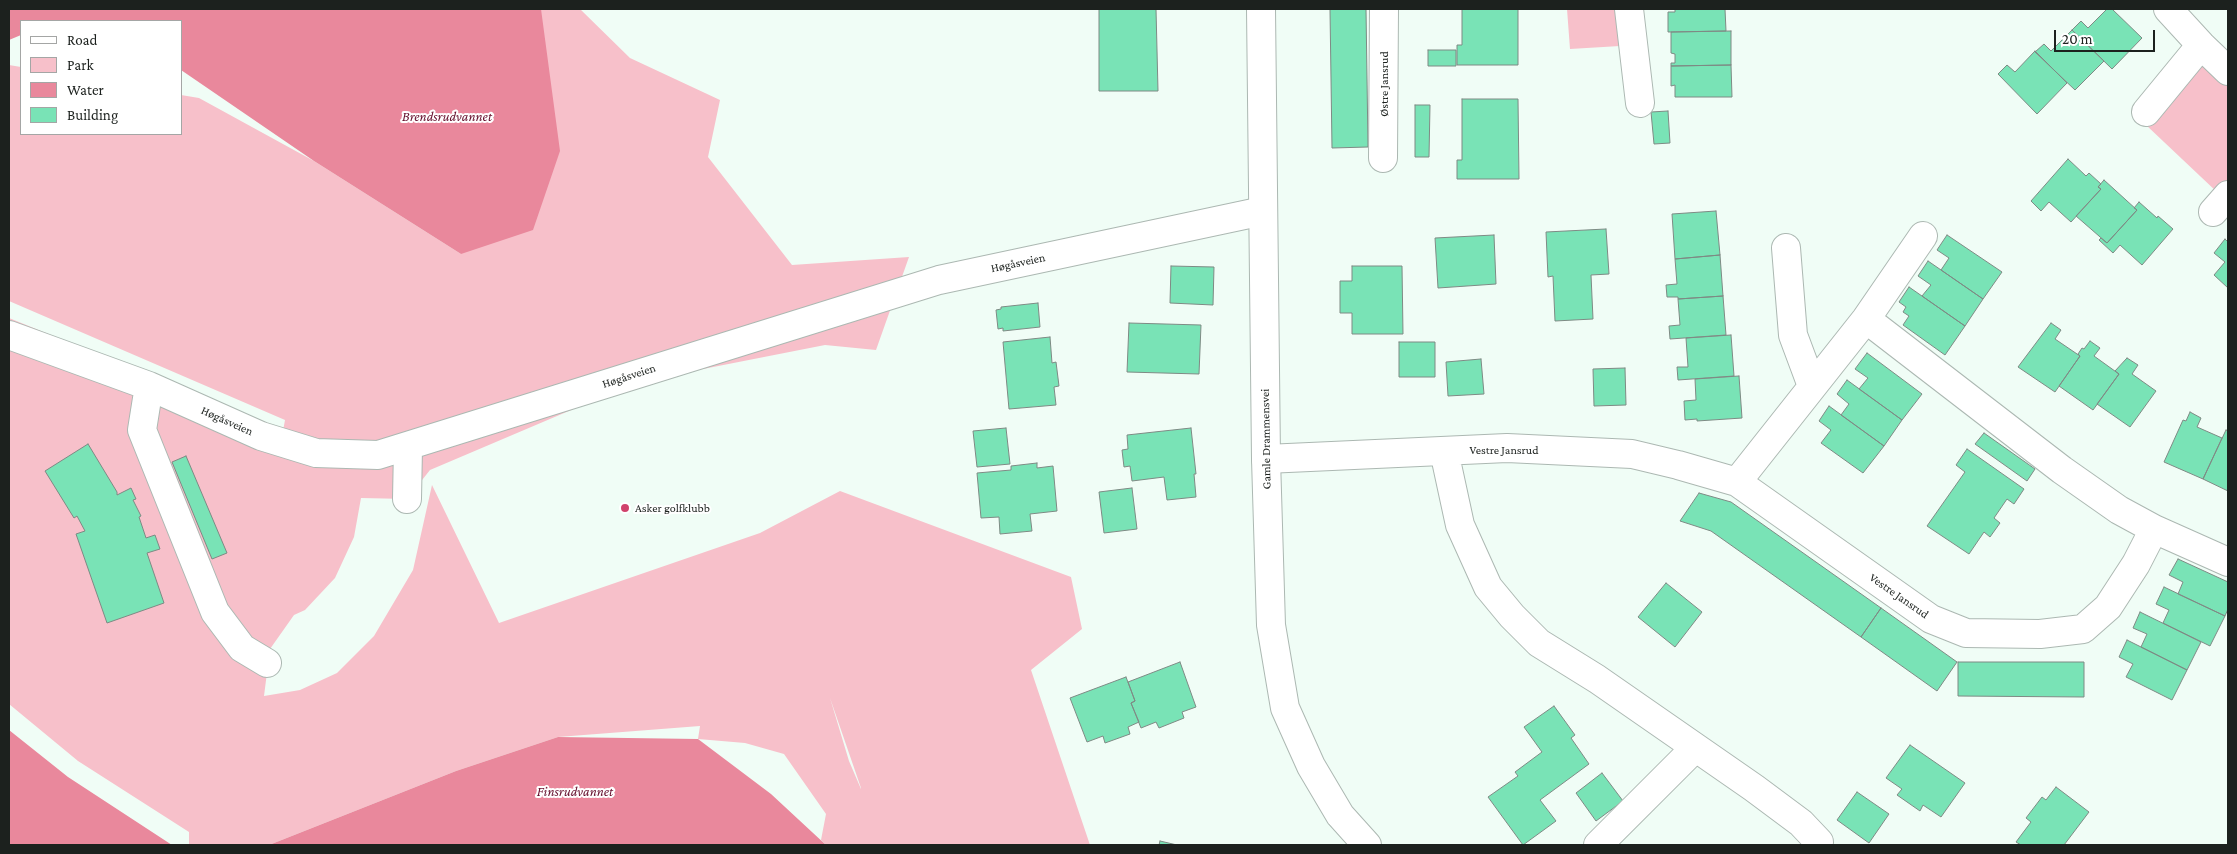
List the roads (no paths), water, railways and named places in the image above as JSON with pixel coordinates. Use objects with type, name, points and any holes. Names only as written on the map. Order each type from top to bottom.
[{"type":"street","name":"Gamle Drammensvei","points":[[1261,9],[1266,459],[1271,625],[1285,708],[1315,774],[1340,815],[1366,845]]},
{"type":"street","name":"Østre Jansrud","points":[[1383,158],[1384,9]]},
{"type":"street","points":[[1629,9],[1640,103]]},
{"type":"street","points":[[2168,9],[2200,45],[2228,71]]},
{"type":"street","points":[[2146,112],[2200,45]]},
{"type":"street","name":"Høgåsveien","points":[[9,335],[149,386],[261,436],[316,453],[378,456],[408,448],[664,364],[939,280],[1263,211]]},
{"type":"street","points":[[1738,482],[1866,319],[1923,236]]},
{"type":"street","points":[[1786,248],[1793,335],[1812,386]]},
{"type":"street","points":[[1866,319],[2062,470],[2119,510],[2154,529],[2228,562]]},
{"type":"street","points":[[149,386],[142,430],[215,612],[242,648],[267,663]]},
{"type":"street","points":[[407,499],[408,448]]},
{"type":"street","name":"Vestre Jansrud","points":[[1266,459],[1507,448],[1632,454],[1678,465],[1738,482],[1931,619],[1966,633],[2040,634],[2082,629],[2108,608],[2136,564],[2154,529]]},
{"type":"street","points":[[1444,451],[1460,525],[1488,586],[1512,616],[1539,643],[1598,679],[1754,788],[1801,822],[1819,842]]},
{"type":"street","points":[[1598,845],[1695,748]]},
{"type":"water","name":"Brendsrudvannet","points":[[9,9],[541,9],[560,151],[533,230],[461,254],[314,161],[182,71],[182,20],[20,20],[20,35],[9,40]]},
{"type":"water","points":[[9,730],[68,777],[172,845],[9,845]]},
{"type":"water","name":"Finsrudvannet","points":[[558,737],[698,739],[771,794],[826,845],[269,845],[456,771]]},
{"type":"place","name":"Asker golfklubb","points":[[625,508]]}]
